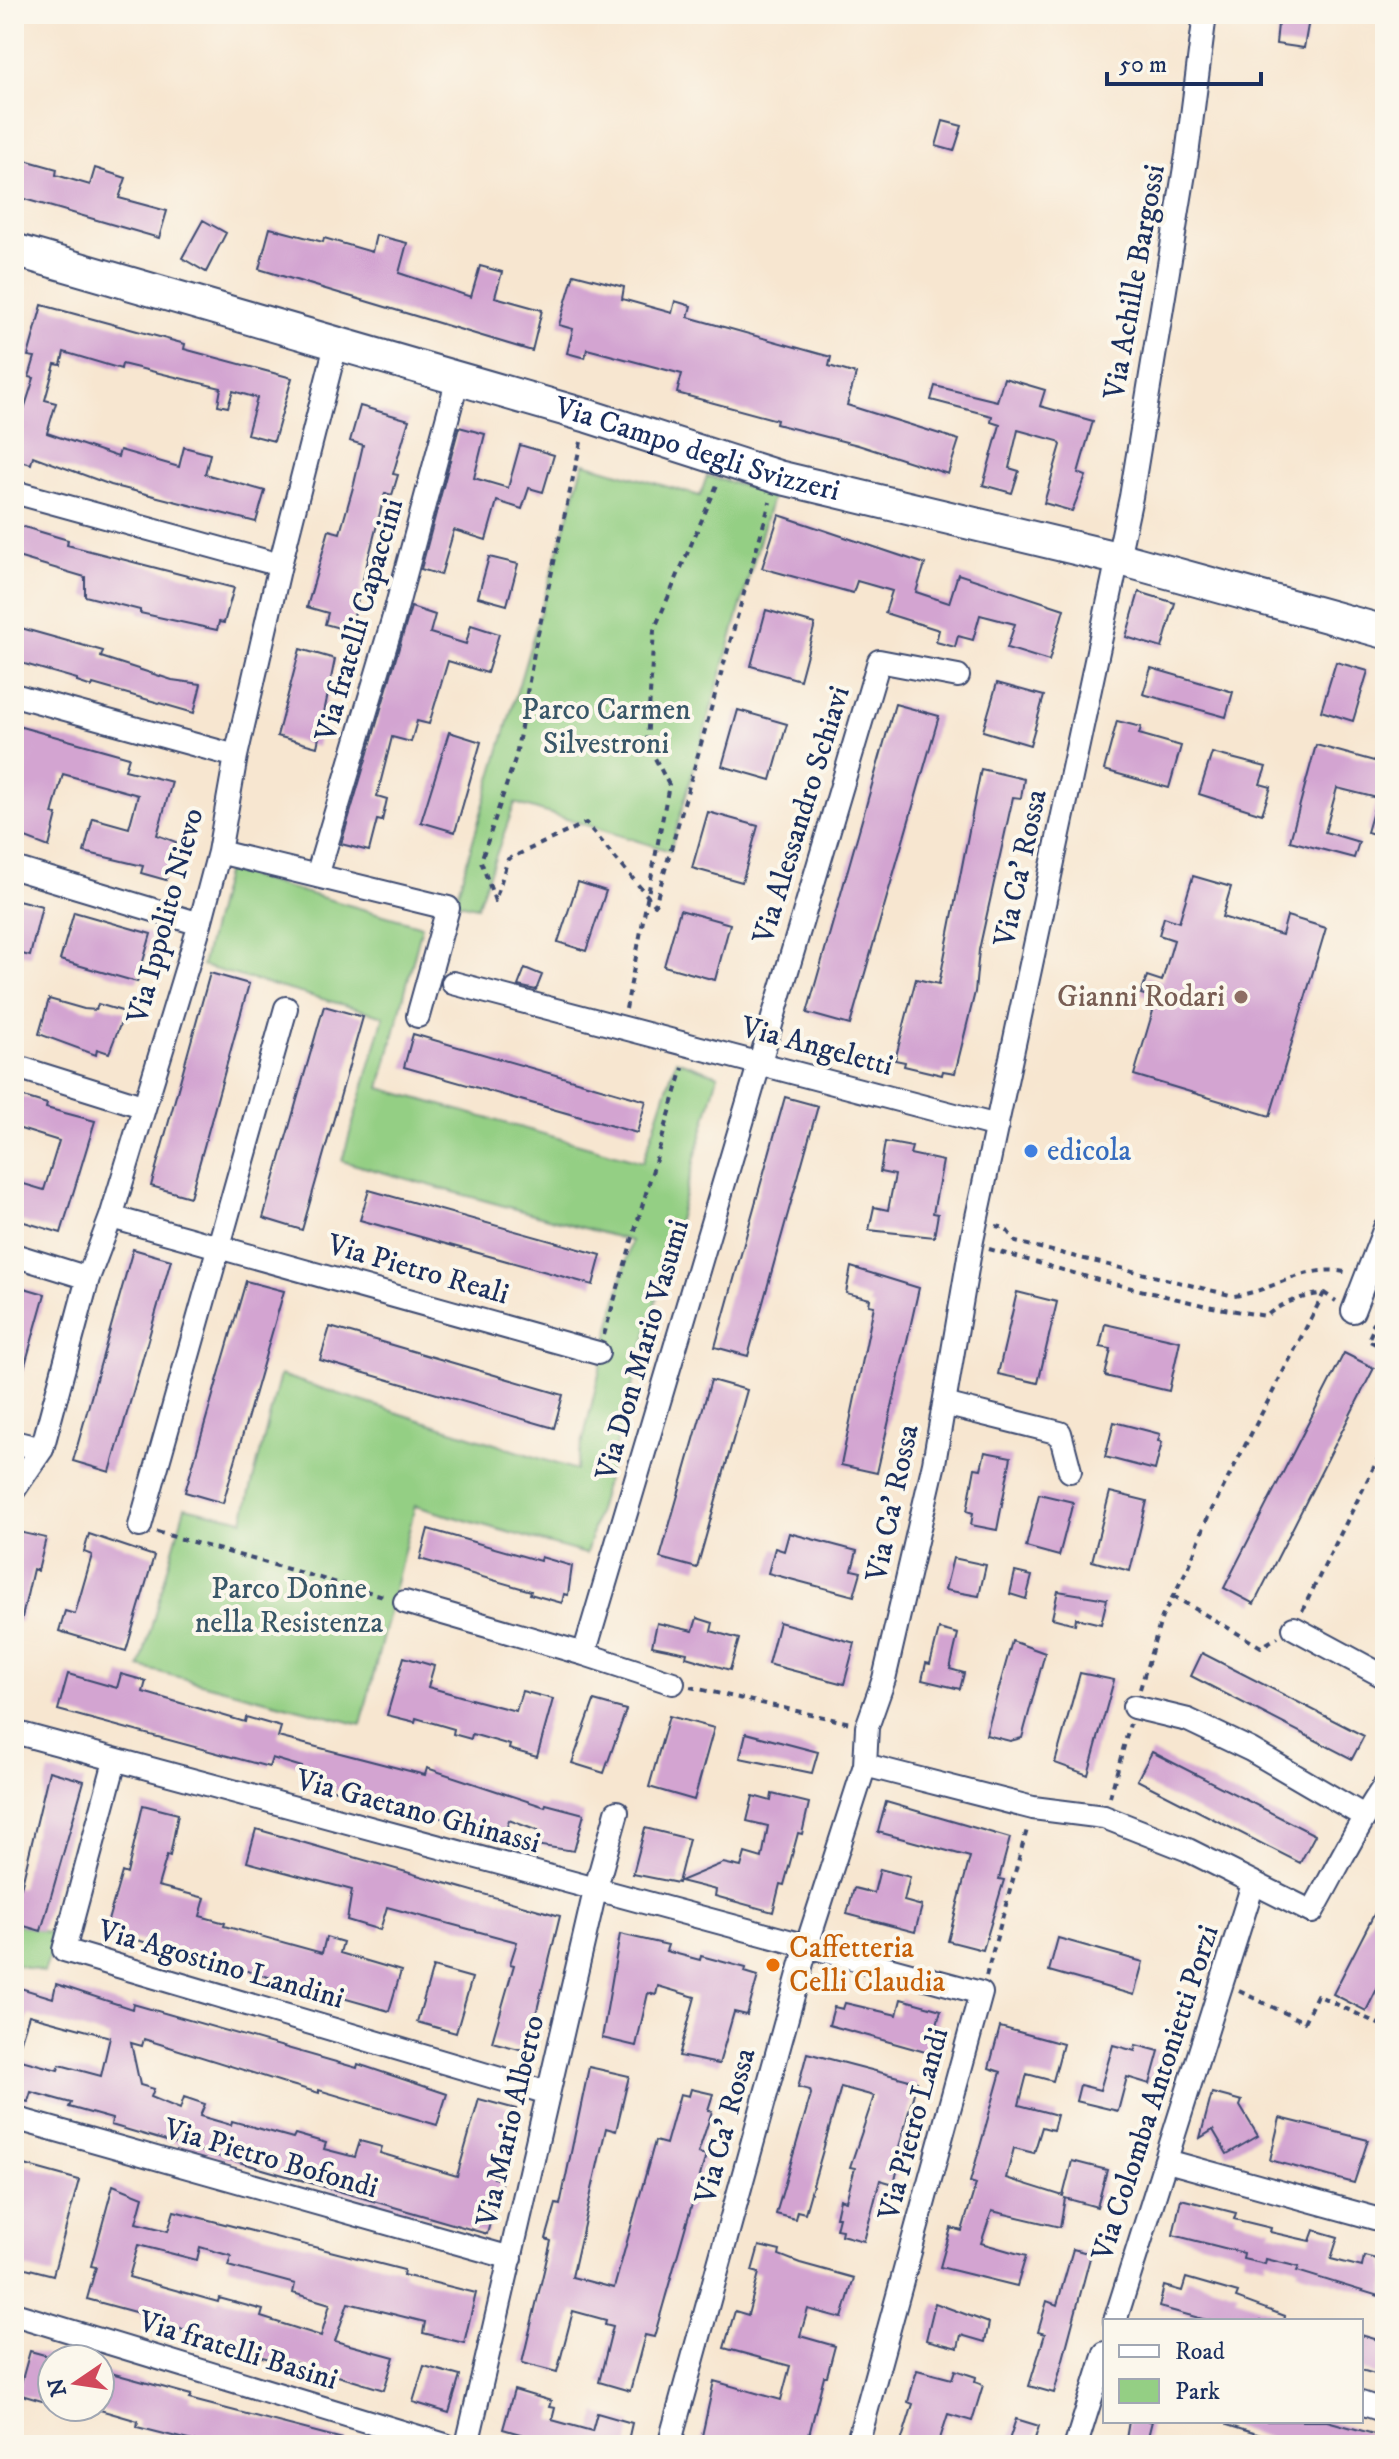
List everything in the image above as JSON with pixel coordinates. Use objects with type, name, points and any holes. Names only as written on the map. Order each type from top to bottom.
[{"type":"main road","name":"Via Campo degli Svizzeri","points":[[14,250],[588,416],[778,477],[1117,558],[1385,632]]},
{"type":"street","name":"Via Achille Bargossi","points":[[1117,558],[1131,497],[1187,155],[1205,14]]},
{"type":"street","name":"Via Ippolito Nievo","points":[[14,1490],[42,1449],[88,1278],[111,1217],[142,1106],[200,924],[219,852],[236,756],[280,565],[336,345]]},
{"type":"street","name":"Via fratelli Capaccini","points":[[317,876],[393,620],[458,378]]},
{"type":"street","points":[[14,492],[280,565]]},
{"type":"street","name":"Via Ca' Rossa","points":[[669,2445],[807,1945],[865,1765],[867,1727],[884,1679],[944,1404],[971,1245],[1117,558]]},
{"type":"street","name":"Via Alessandro Schiavi","points":[[759,1062],[879,661],[958,676]]},
{"type":"street","points":[[14,695],[236,756]]},
{"type":"street","points":[[219,852],[448,908],[418,1016]]},
{"type":"street","points":[[14,868],[200,924]]},
{"type":"street","name":"Via Angeletti","points":[[453,983],[997,1126]]},
{"type":"street","points":[[140,1526],[286,1008]]},
{"type":"street","name":"Via Don Mario Vasumi","points":[[584,1654],[759,1062]]},
{"type":"street","points":[[14,1066],[142,1106]]},
{"type":"street","name":"Via Pietro Reali","points":[[111,1217],[598,1353]]},
{"type":"street","points":[[1353,1311],[1385,1228]]},
{"type":"street","points":[[14,1255],[88,1278]]},
{"type":"street","points":[[944,1404],[1060,1433],[1070,1471]]},
{"type":"street","points":[[14,1442],[42,1449]]},
{"type":"street","points":[[405,1602],[673,1683]]},
{"type":"street","points":[[1294,1628],[1385,1677]]},
{"type":"street","points":[[1134,1707],[1188,1720],[1251,1750],[1364,1816]]},
{"type":"street","name":"Via Gaetano Ghinassi","points":[[14,1732],[595,1891],[807,1945]]},
{"type":"street","name":"Via Agostino Landini","points":[[115,1761],[64,1950],[548,2093]]},
{"type":"street","points":[[865,1765],[1033,1808],[1104,1817],[1188,1850],[1312,1912],[1364,1816],[1385,1785]]},
{"type":"street","name":"Via Mario Alberto","points":[[467,2445],[595,1891],[617,1812]]},
{"type":"street","name":"Via Colomba Antonietti Porzi","points":[[1116,2319],[1253,1884]]},
{"type":"street","points":[[807,1945],[981,1993]]},
{"type":"street","name":"Via Pietro Landi","points":[[857,2445],[981,1993]]},
{"type":"street","name":"Via Pietro Bofondi","points":[[14,2118],[511,2258]]},
{"type":"street","points":[[1167,2161],[1385,2221]]},
{"type":"street","name":"Via fratelli Basini","points":[[14,2314],[445,2445]]},
{"type":"street","points":[[1076,2445],[1103,2359]]},
{"type":"street","points":[[1363,2404],[1385,2411]]},
{"type":"path","points":[[588,416],[535,647],[516,756],[481,861],[495,901],[508,859],[586,823],[655,905],[778,477]]},
{"type":"path","points":[[622,1026],[669,785],[647,743],[654,630],[727,460]]},
{"type":"path","points":[[598,1353],[683,1068]]},
{"type":"path","points":[[976,1221],[1005,1228],[1016,1242],[1234,1296],[1256,1294],[1309,1271],[1336,1270],[1366,1277]]},
{"type":"path","points":[[971,1245],[1098,1280],[1207,1306],[1266,1316],[1280,1305],[1324,1293],[1375,1325],[1368,1340],[1385,1349]]},
{"type":"path","points":[[1104,1817],[1162,1617],[1229,1473],[1324,1293]]},
{"type":"path","points":[[1173,1596],[1261,1647],[1294,1628],[1385,1445]]},
{"type":"path","points":[[140,1526],[405,1602]]},
{"type":"path","points":[[673,1683],[867,1727]]},
{"type":"path","points":[[981,1993],[1033,1808]]},
{"type":"path","points":[[1223,1983],[1304,2022],[1317,1995],[1385,2027]]},
{"type":"green space","name":"Parco Carmen Silvestroni","points":[[584,463],[700,496],[707,476],[773,494],[670,851],[515,803],[477,907],[455,902]]},
{"type":"green space","name":"Parco Donne nella Resistenza","points":[[226,870],[422,926],[380,1088],[643,1162],[676,1060],[718,1075],[586,1554],[415,1506],[361,1725],[140,1667],[185,1507],[243,1520],[280,1375],[576,1470],[631,1241],[342,1161],[384,1016],[202,966]]},
{"type":"green space","points":[[14,1923],[57,1935],[44,1972],[14,1964]]},
{"type":"building","points":[[1279,14],[1310,14],[1304,48],[1276,44]]},
{"type":"building","points":[[943,121],[962,126],[954,151],[936,146]]},
{"type":"building","points":[[14,157],[57,169],[56,175],[90,185],[95,168],[126,178],[119,198],[167,211],[159,238],[14,196]]},
{"type":"building","points":[[203,220],[226,233],[206,272],[182,258]]},
{"type":"building","points":[[270,228],[323,242],[324,238],[372,252],[376,235],[407,243],[399,273],[471,297],[480,266],[502,272],[495,297],[542,310],[532,351],[259,269]]},
{"type":"building","points":[[574,274],[624,287],[622,299],[672,313],[675,301],[691,306],[688,317],[831,357],[829,366],[856,374],[847,405],[959,440],[948,474],[858,445],[776,424],[777,420],[677,393],[682,374],[587,349],[585,358],[567,353],[573,329],[559,325]]},
{"type":"building","points":[[42,305],[185,344],[184,349],[292,378],[274,441],[247,434],[257,398],[233,391],[228,407],[218,405],[221,388],[122,364],[121,369],[64,352],[61,365],[55,364],[45,400],[56,403],[47,433],[118,457],[120,450],[179,467],[184,447],[210,454],[205,474],[265,491],[256,522],[111,485],[33,456],[31,464],[14,459],[14,423],[19,425],[34,378],[29,377],[35,357],[28,356]]},
{"type":"building","points":[[1004,378],[1045,390],[1040,406],[1093,421],[1078,473],[1086,476],[1072,511],[1044,503],[1061,445],[1058,441],[1018,430],[1009,468],[1019,471],[1012,493],[983,485],[1000,425],[991,422],[992,416],[931,400],[935,386],[997,401]]},
{"type":"building","points":[[360,406],[409,420],[393,474],[398,475],[392,495],[385,493],[350,631],[325,624],[328,613],[307,607],[329,530],[340,533],[354,484],[363,445],[350,441]]},
{"type":"building","points":[[459,427],[485,434],[474,478],[508,488],[520,445],[554,455],[543,492],[529,488],[522,509],[497,501],[486,540],[454,530],[441,575],[421,569]]},
{"type":"building","points":[[779,515],[925,564],[916,592],[949,603],[958,574],[1064,609],[1049,661],[1007,648],[1015,624],[980,615],[973,640],[958,636],[955,647],[936,642],[939,630],[885,613],[892,591],[857,581],[853,593],[762,568]]},
{"type":"building","points":[[14,524],[68,540],[67,545],[234,588],[224,623],[219,622],[217,630],[140,613],[140,610],[85,596],[85,577],[14,556]]},
{"type":"building","points":[[489,557],[518,564],[507,605],[478,597]]},
{"type":"building","points":[[1139,592],[1175,603],[1162,648],[1126,637]]},
{"type":"building","points":[[411,607],[435,615],[430,633],[466,644],[471,625],[499,634],[487,673],[448,661],[429,724],[417,721],[411,742],[392,737],[377,796],[387,799],[382,821],[377,820],[369,851],[341,844]]},
{"type":"building","points":[[766,610],[815,624],[800,680],[751,666]]},
{"type":"building","points":[[14,626],[103,651],[101,657],[172,680],[201,684],[194,713],[93,684],[92,687],[77,682],[77,679],[14,661]]},
{"type":"building","points":[[300,649],[335,659],[317,747],[277,736]]},
{"type":"building","points":[[1336,662],[1368,671],[1353,721],[1321,711]]},
{"type":"building","points":[[1151,668],[1233,692],[1226,717],[1143,694]]},
{"type":"building","points":[[997,683],[1044,696],[1030,745],[983,731]]},
{"type":"building","points":[[895,704],[939,716],[850,1025],[807,1013]]},
{"type":"building","points":[[738,710],[787,724],[771,780],[722,766]]},
{"type":"building","points":[[1117,721],[1141,727],[1139,734],[1181,746],[1169,788],[1104,770]]},
{"type":"building","points":[[14,725],[129,757],[125,770],[172,782],[157,835],[176,842],[166,880],[141,873],[143,866],[84,852],[93,818],[129,828],[138,795],[63,774],[52,814],[57,815],[49,847],[15,834],[22,808],[14,807]]},
{"type":"building","points":[[449,732],[481,742],[455,832],[421,822]]},
{"type":"building","points":[[1316,745],[1385,764],[1385,837],[1367,832],[1377,798],[1337,788],[1325,832],[1359,842],[1354,858],[1290,841]]},
{"type":"building","points":[[1212,753],[1266,767],[1260,784],[1271,787],[1262,814],[1199,794]]},
{"type":"building","points":[[981,769],[1024,779],[1021,798],[1013,797],[979,950],[975,992],[955,1073],[943,1071],[942,1075],[904,1066],[905,1062],[895,1060],[916,979],[939,984]]},
{"type":"building","points":[[708,812],[758,826],[742,882],[692,868]]},
{"type":"building","name":"Gianni Rodari","points":[[1193,876],[1231,887],[1222,917],[1282,935],[1287,916],[1326,928],[1270,1116],[1134,1075],[1153,1011],[1152,997],[1141,994],[1147,976],[1162,981],[1174,940],[1159,935],[1164,917],[1179,922]]},
{"type":"building","points":[[578,882],[606,891],[586,951],[558,942]]},
{"type":"building","points":[[14,899],[42,906],[30,956],[14,952]]},
{"type":"building","points":[[680,910],[730,924],[715,980],[664,966]]},
{"type":"building","points":[[74,912],[151,934],[137,982],[60,960]]},
{"type":"building","points":[[525,968],[542,975],[536,990],[518,986]]},
{"type":"building","points":[[210,973],[249,984],[190,1197],[151,1186]]},
{"type":"building","points":[[49,999],[84,1009],[96,1010],[98,1004],[125,1012],[109,1053],[97,1049],[96,1055],[39,1034]]},
{"type":"building","points":[[324,1006],[363,1017],[302,1230],[263,1218]]},
{"type":"building","points":[[413,1034],[646,1101],[637,1133],[404,1067]]},
{"type":"building","points":[[14,1094],[47,1104],[46,1108],[95,1121],[61,1233],[14,1219],[14,1181],[44,1190],[59,1141],[14,1127]]},
{"type":"building","points":[[785,1097],[818,1106],[748,1356],[715,1347]]},
{"type":"building","points":[[885,1142],[912,1147],[910,1154],[943,1161],[933,1213],[938,1214],[934,1237],[869,1230],[874,1207],[888,1210],[895,1175],[880,1172]]},
{"type":"building","points":[[369,1190],[601,1255],[593,1285],[360,1220]]},
{"type":"building","points":[[133,1249],[171,1260],[110,1472],[73,1461]]},
{"type":"building","points":[[851,1267],[919,1288],[877,1473],[841,1465],[874,1306],[869,1305],[870,1299],[846,1293]]},
{"type":"building","points":[[246,1281],[284,1291],[223,1503],[185,1492]]},
{"type":"building","points":[[14,1285],[45,1294],[19,1386],[14,1386]]},
{"type":"building","points":[[1017,1292],[1057,1302],[1038,1383],[998,1374]]},
{"type":"building","points":[[1105,1324],[1180,1341],[1169,1391],[1105,1376],[1111,1349],[1100,1347]]},
{"type":"building","points":[[330,1327],[563,1395],[554,1428],[320,1360]]},
{"type":"building","points":[[1344,1353],[1374,1368],[1254,1604],[1224,1588]]},
{"type":"building","points":[[711,1380],[747,1390],[697,1568],[660,1558]]},
{"type":"building","points":[[1114,1422],[1160,1434],[1158,1441],[1162,1442],[1155,1470],[1105,1457]]},
{"type":"building","points":[[985,1452],[1011,1457],[997,1530],[971,1525],[973,1513],[967,1511],[975,1468],[981,1469]]},
{"type":"building","points":[[1110,1492],[1147,1501],[1130,1571],[1092,1561]]},
{"type":"building","points":[[1039,1494],[1073,1502],[1059,1556],[1026,1547]]},
{"type":"building","points":[[428,1529],[540,1561],[541,1557],[572,1566],[568,1595],[564,1594],[562,1603],[420,1559]]},
{"type":"building","points":[[14,1531],[46,1538],[38,1571],[33,1569],[21,1622],[14,1621]]},
{"type":"building","points":[[789,1533],[857,1551],[852,1570],[861,1572],[854,1596],[768,1573],[775,1548],[784,1551]]},
{"type":"building","points":[[89,1534],[154,1556],[126,1651],[59,1631],[65,1611],[75,1614],[92,1555],[84,1552]]},
{"type":"building","points":[[953,1558],[986,1565],[979,1596],[945,1590]]},
{"type":"building","points":[[1015,1572],[1032,1576],[1026,1599],[1010,1594]]},
{"type":"building","points":[[1058,1591],[1107,1599],[1101,1624],[1076,1618],[1075,1624],[1052,1618]]},
{"type":"building","points":[[697,1618],[713,1623],[711,1631],[739,1639],[730,1670],[686,1657],[687,1653],[652,1646],[657,1623],[693,1631]]},
{"type":"building","points":[[779,1622],[855,1643],[844,1684],[768,1664]]},
{"type":"building","points":[[939,1629],[958,1634],[950,1669],[964,1673],[960,1689],[922,1680],[926,1663],[930,1664]]},
{"type":"building","points":[[1012,1641],[1045,1653],[1022,1738],[1010,1741],[986,1735]]},
{"type":"building","points":[[1202,1653],[1364,1736],[1352,1759],[1191,1676]]},
{"type":"building","points":[[404,1657],[434,1666],[428,1687],[516,1711],[522,1691],[553,1699],[537,1757],[472,1734],[471,1739],[453,1734],[454,1729],[416,1718],[415,1722],[387,1715]]},
{"type":"building","points":[[1080,1673],[1114,1680],[1088,1775],[1055,1763]]},
{"type":"building","points":[[68,1674],[117,1688],[121,1674],[146,1681],[143,1692],[245,1722],[246,1717],[281,1727],[278,1737],[425,1775],[427,1768],[545,1807],[546,1804],[584,1814],[574,1851],[535,1845],[538,1831],[509,1820],[505,1833],[486,1827],[486,1830],[299,1780],[302,1767],[272,1758],[269,1767],[58,1710]]},
{"type":"building","points":[[594,1701],[626,1710],[604,1773],[572,1763]]},
{"type":"building","points":[[669,1716],[714,1728],[694,1800],[649,1787]]},
{"type":"building","points":[[746,1733],[818,1752],[812,1773],[740,1758]]},
{"type":"building","points":[[1152,1752],[1315,1835],[1300,1863],[1137,1780]]},
{"type":"building","points":[[49,1771],[84,1781],[41,1931],[14,1923],[14,1886],[21,1888]]},
{"type":"building","points":[[772,1794],[809,1803],[802,1834],[798,1833],[773,1912],[715,1896],[716,1890],[680,1881],[723,1863],[741,1867],[745,1853],[762,1858],[768,1826],[747,1821],[753,1796],[771,1801]]},
{"type":"building","points":[[886,1802],[1010,1838],[999,1879],[1004,1880],[983,1950],[948,1941],[970,1857],[878,1832]]},
{"type":"building","points":[[143,1805],[178,1814],[170,1856],[167,1855],[158,1886],[205,1898],[200,1916],[225,1923],[224,1926],[322,1953],[326,1937],[343,1942],[340,1953],[401,1971],[389,2011],[105,1931],[122,1872],[127,1874]]},
{"type":"building","points":[[645,1828],[689,1839],[678,1883],[633,1874]]},
{"type":"building","points":[[256,1829],[560,1916],[527,2051],[492,2042],[514,1965],[510,1964],[517,1942],[387,1907],[380,1930],[347,1920],[352,1890],[247,1862]]},
{"type":"building","points":[[880,1869],[910,1877],[904,1901],[922,1906],[915,1932],[847,1914],[854,1888],[874,1893]]},
{"type":"building","points":[[1385,1893],[1385,1973],[1366,2011],[1333,1994]]},
{"type":"building","points":[[620,1934],[668,1945],[666,1951],[746,1968],[745,1972],[758,1976],[747,2015],[734,2012],[719,2064],[679,2056],[695,1997],[658,1986],[656,1995],[648,1993],[636,2046],[602,2038]]},
{"type":"building","points":[[1058,1938],[1143,1962],[1134,1995],[1049,1971]]},
{"type":"building","points":[[433,1967],[472,1978],[456,2033],[417,2022]]},
{"type":"building","points":[[56,1984],[132,2009],[133,2004],[357,2068],[358,2064],[447,2094],[437,2125],[319,2090],[319,2093],[288,2084],[144,2039],[142,2046],[131,2043],[140,2085],[154,2089],[151,2097],[180,2109],[184,2097],[205,2104],[200,2116],[231,2125],[232,2121],[293,2138],[295,2134],[326,2143],[324,2149],[355,2157],[360,2141],[382,2147],[380,2153],[457,2176],[479,2099],[516,2109],[494,2178],[502,2180],[487,2234],[111,2125],[112,2119],[69,2107],[71,2103],[31,2092],[28,2102],[14,2098],[14,2058],[58,2070],[60,2065],[101,2076],[110,2037],[29,2015],[18,2050],[14,2049],[14,1986],[53,1998]]},
{"type":"building","points":[[901,1999],[941,2010],[929,2053],[829,2025],[834,2007],[843,2009],[845,2003],[897,2015]]},
{"type":"building","points":[[1000,2027],[1063,2044],[1053,2081],[1027,2074],[1019,2105],[1057,2115],[1053,2130],[1042,2127],[1034,2153],[1014,2148],[1006,2178],[1063,2196],[1072,2161],[1107,2170],[1097,2207],[1065,2198],[1060,2227],[992,2211],[981,2243],[1026,2256],[1017,2286],[940,2267],[951,2228],[962,2231],[976,2184],[970,2182],[1001,2072],[989,2068]]},
{"type":"building","points":[[1113,2045],[1135,2051],[1136,2045],[1159,2051],[1150,2084],[1127,2077],[1118,2111],[1076,2101],[1080,2085],[1100,2090]]},
{"type":"building","points":[[807,2053],[917,2082],[899,2147],[903,2148],[894,2184],[880,2180],[864,2241],[841,2235],[842,2230],[836,2229],[839,2217],[836,2217],[840,2199],[846,2201],[855,2168],[850,2167],[874,2096],[841,2087],[805,2213],[797,2211],[795,2219],[776,2214],[811,2094],[810,2090],[798,2087]]},
{"type":"building","points":[[589,2067],[629,2076],[616,2131],[606,2128],[572,2277],[614,2288],[655,2141],[666,2144],[680,2094],[689,2096],[691,2089],[713,2094],[708,2110],[712,2111],[698,2153],[706,2155],[654,2337],[645,2335],[630,2391],[599,2382],[613,2326],[605,2324],[606,2320],[573,2311],[557,2372],[522,2363],[551,2241],[546,2239],[556,2204],[560,2205]]},
{"type":"building","points":[[1212,2093],[1242,2101],[1240,2106],[1258,2136],[1227,2154],[1213,2130],[1200,2138]]},
{"type":"building","points":[[1280,2118],[1368,2140],[1354,2183],[1270,2160]]},
{"type":"building","points":[[14,2162],[79,2180],[53,2275],[14,2265]]},
{"type":"building","points":[[113,2185],[143,2197],[136,2223],[168,2231],[174,2211],[404,2270],[403,2275],[476,2293],[464,2343],[423,2333],[425,2322],[348,2303],[335,2341],[394,2357],[384,2390],[295,2363],[207,2343],[209,2337],[87,2299],[96,2267],[91,2266]],"holes":[[[138,2245],[197,2260],[200,2247],[231,2256],[228,2266],[295,2284],[293,2293],[330,2304],[321,2336],[261,2317],[263,2310],[219,2298],[218,2302],[129,2277]]]},
{"type":"building","points":[[1181,2199],[1236,2213],[1234,2219],[1271,2228],[1270,2232],[1310,2241],[1314,2230],[1338,2237],[1331,2259],[1362,2267],[1364,2256],[1385,2261],[1385,2298],[1297,2271],[1299,2267],[1266,2259],[1265,2264],[1243,2259],[1244,2253],[1173,2235]]},
{"type":"building","points":[[759,2246],[780,2251],[779,2255],[800,2263],[854,2278],[842,2318],[808,2309],[800,2336],[835,2346],[827,2376],[824,2376],[807,2443],[793,2439],[792,2445],[700,2445],[714,2381],[781,2400],[790,2366],[724,2348],[735,2311],[748,2315],[759,2273],[752,2271]]},
{"type":"building","points":[[1073,2249],[1091,2254],[1054,2393],[1029,2386],[1045,2334],[1038,2332],[1047,2301],[1057,2305]]},
{"type":"building","points":[[1186,2278],[1238,2293],[1236,2298],[1285,2316],[1284,2319],[1203,2319],[1159,2307],[1164,2286],[1182,2291]]},
{"type":"building","points":[[935,2303],[989,2323],[985,2342],[961,2335],[958,2348],[926,2340]]},
{"type":"building","points":[[1363,2336],[1385,2342],[1385,2377],[1363,2371]]},
{"type":"building","points":[[30,2351],[36,2353],[36,2399],[18,2394]]},
{"type":"building","points":[[424,2366],[460,2376],[449,2413],[413,2402]]},
{"type":"building","points":[[917,2370],[952,2379],[955,2370],[976,2377],[975,2382],[983,2385],[972,2421],[948,2414],[938,2445],[900,2445],[913,2404],[908,2402]]},
{"type":"building","points":[[116,2374],[191,2395],[189,2399],[347,2440],[346,2445],[208,2445],[137,2427],[138,2421],[116,2415]]},
{"type":"building","points":[[514,2390],[551,2401],[549,2407],[555,2408],[552,2420],[592,2431],[597,2413],[632,2423],[627,2445],[558,2445],[503,2429]]},
{"type":"building","points":[[1016,2419],[1039,2426],[1033,2445],[1009,2440]]},
{"type":"building","points":[[1129,2423],[1152,2423],[1146,2445],[1125,2445]]},
{"type":"building","points":[[1334,2423],[1385,2437],[1385,2445],[1292,2445],[1227,2425]]},
{"type":"place","name":"Gianni Rodari","points":[[1241,997]]},
{"type":"place","name":"edicola","points":[[1031,1151]]},
{"type":"place","name":"Caffetteria Celli Claudia","points":[[773,1965]]}]
